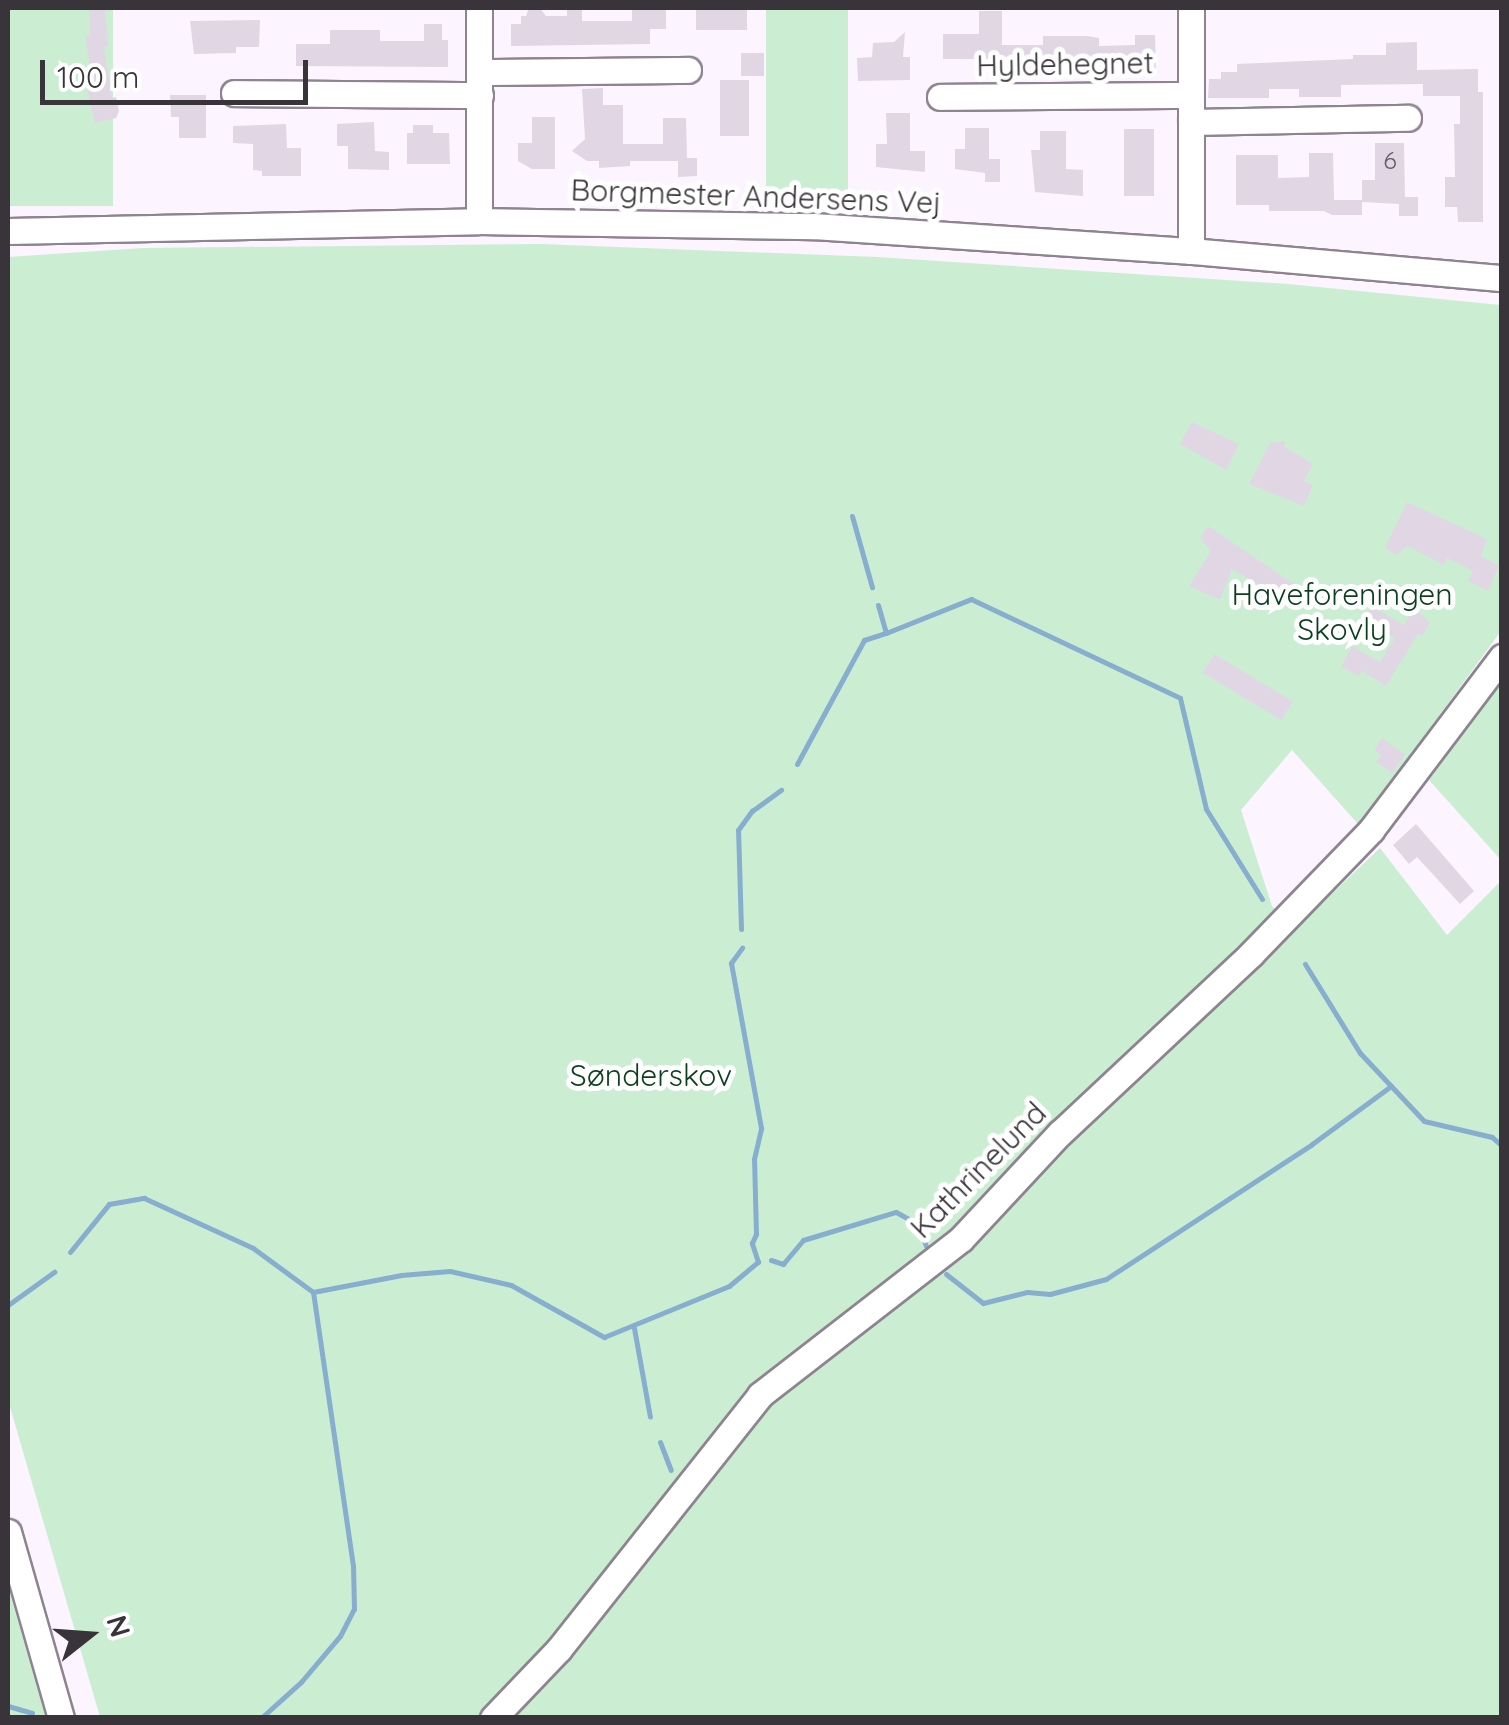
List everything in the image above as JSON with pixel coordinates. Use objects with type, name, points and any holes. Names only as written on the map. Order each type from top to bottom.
[{"type":"street","points":[[479,8],[479,221]]},
{"type":"street","name":"Hyldehegnet","points":[[1191,8],[1191,251]]},
{"type":"street","points":[[234,93],[688,70]]},
{"type":"street","name":"Hyldehegnet","points":[[940,98],[1191,95]]},
{"type":"street","points":[[1191,122],[1408,118]]},
{"type":"street","name":"Borgmester Andersens Vej","points":[[8,231],[149,224],[479,221],[814,226],[1191,251],[1502,278]]},
{"type":"street","name":"Kathrinelund","points":[[493,1718],[558,1649],[760,1395],[961,1239],[1060,1133],[1251,954],[1371,830],[1502,658]]},
{"type":"street","points":[[8,1532],[61,1718]]},
{"type":"green space","points":[[8,8],[113,8],[113,206],[8,206]]},
{"type":"green space","points":[[766,8],[848,8],[848,206],[766,206]]},
{"type":"green space","name":"Sønderskov","points":[[541,244],[877,257],[1288,284],[1501,305],[1501,631],[1359,825],[1292,750],[1241,810],[1272,906],[1293,931],[1380,848],[1447,935],[1501,881],[1501,1717],[100,1717],[8,1400],[8,257],[143,248]]},
{"type":"green space","name":"Haveforeningen Skovly","points":[[1501,683],[1501,860],[1429,780]]},
{"type":"green space","points":[[8,1586],[46,1717],[8,1717]]},
{"type":"building","points":[[89,8],[105,8],[108,47],[104,47],[112,98],[116,97],[119,111],[116,118],[95,123],[86,84],[93,82],[85,37],[90,36]]},
{"type":"building","points":[[529,8],[540,8],[546,16],[567,16],[567,8],[582,8],[582,21],[632,21],[632,8],[666,8],[666,29],[650,29],[650,44],[511,46],[511,24],[521,24],[521,16],[526,16]]},
{"type":"building","points":[[696,8],[747,8],[747,30],[696,30]]},
{"type":"building","points":[[979,11],[1002,11],[1002,45],[1043,45],[1043,36],[1087,36],[1099,38],[1099,46],[1135,45],[1135,35],[1155,35],[1156,72],[1109,73],[1109,63],[1065,64],[1065,71],[1018,71],[1018,59],[943,59],[943,34],[979,34]]},
{"type":"building","points":[[260,20],[259,47],[236,47],[236,53],[194,54],[190,21]]},
{"type":"building","points":[[424,24],[442,24],[442,40],[448,40],[448,67],[296,66],[296,44],[330,44],[330,30],[380,30],[380,41],[424,41]]},
{"type":"building","points":[[905,32],[903,57],[910,57],[910,80],[858,81],[857,58],[872,57],[873,43],[894,42]]},
{"type":"building","points":[[1417,42],[1417,70],[1478,69],[1478,92],[1483,92],[1483,222],[1458,222],[1457,207],[1445,207],[1445,177],[1455,177],[1454,124],[1460,124],[1460,96],[1423,96],[1423,84],[1341,85],[1341,97],[1299,97],[1299,89],[1269,89],[1269,98],[1208,98],[1209,79],[1221,79],[1221,72],[1237,72],[1237,64],[1386,55],[1386,43]]},
{"type":"building","points":[[741,53],[764,53],[764,76],[741,76]]},
{"type":"building","points":[[720,80],[749,80],[749,136],[720,136]]},
{"type":"building","points":[[603,88],[603,105],[623,105],[623,144],[663,144],[663,118],[686,118],[687,158],[697,158],[697,176],[678,177],[678,161],[630,161],[630,166],[599,168],[599,161],[587,161],[572,151],[585,139],[582,89]]},
{"type":"building","points":[[170,95],[206,95],[206,138],[179,138],[179,117],[171,117]]},
{"type":"building","points":[[886,113],[910,113],[910,151],[925,151],[925,172],[876,167],[876,144],[887,144]]},
{"type":"building","points":[[532,117],[555,117],[555,169],[532,169],[518,161],[518,143],[532,143]]},
{"type":"building","points":[[374,122],[375,151],[389,152],[389,170],[348,169],[348,146],[337,146],[337,124]]},
{"type":"building","points":[[286,124],[287,148],[301,148],[301,176],[262,176],[262,171],[253,170],[253,144],[233,143],[233,126]]},
{"type":"building","points":[[413,125],[433,125],[433,133],[449,133],[450,164],[407,164],[407,133],[413,133]]},
{"type":"building","points":[[965,128],[989,128],[989,159],[1000,159],[1000,182],[985,182],[985,173],[955,169],[955,149],[965,149]]},
{"type":"building","points":[[1124,129],[1154,129],[1154,196],[1124,196]]},
{"type":"building","points":[[1040,131],[1066,131],[1066,169],[1083,170],[1083,196],[1035,192],[1031,150],[1040,150]]},
{"type":"building","points":[[1375,143],[1404,143],[1405,197],[1418,197],[1418,216],[1399,216],[1399,204],[1362,202],[1362,215],[1269,211],[1269,205],[1236,205],[1236,155],[1278,155],[1278,178],[1309,177],[1309,153],[1333,153],[1334,200],[1362,200],[1362,180],[1375,180]]},
{"type":"building","points":[[1192,422],[1239,444],[1226,470],[1180,444]]},
{"type":"building","points":[[1284,441],[1285,447],[1313,464],[1304,481],[1313,485],[1304,506],[1249,484],[1270,443]]},
{"type":"building","points":[[1407,502],[1487,539],[1481,556],[1499,566],[1488,591],[1468,581],[1473,571],[1447,558],[1444,565],[1407,546],[1397,555],[1385,548]]},
{"type":"building","points":[[1208,526],[1300,588],[1290,604],[1232,569],[1220,600],[1189,586],[1211,551],[1200,538]]},
{"type":"building","points":[[1371,606],[1404,625],[1414,608],[1430,623],[1422,636],[1418,634],[1386,686],[1362,671],[1359,676],[1341,667],[1352,646],[1380,662],[1395,638],[1363,620]]},
{"type":"building","points":[[1214,654],[1293,701],[1282,720],[1203,673]]},
{"type":"building","points":[[1382,738],[1405,755],[1392,773],[1376,762],[1381,755],[1374,750]]},
{"type":"building","points":[[1416,824],[1474,891],[1460,904],[1417,857],[1409,864],[1393,845]]},
{"type":"waterway","points":[[852,516],[872,587]]},
{"type":"waterway","points":[[878,605],[886,633],[971,599],[1180,698],[1206,809],[1262,899]]},
{"type":"waterway","points":[[797,764],[864,640],[886,633]]},
{"type":"waterway","points":[[741,929],[738,830],[752,811],[781,790]]},
{"type":"waterway","points":[[70,1252],[109,1204],[144,1198],[253,1248],[313,1292],[401,1275],[450,1271],[511,1285],[604,1337],[729,1286],[758,1262],[752,1243],[756,1234],[754,1159],[761,1128],[731,963],[742,948]]},
{"type":"waterway","points":[[1305,964],[1360,1053],[1424,1121],[1492,1137],[1502,1146]]},
{"type":"waterway","points":[[946,1274],[983,1303],[1027,1292],[1050,1294],[1106,1279],[1312,1144],[1391,1086]]},
{"type":"waterway","points":[[771,1260],[783,1264],[803,1240],[896,1212],[918,1224],[926,1246]]},
{"type":"waterway","points":[[8,1305],[54,1272]]},
{"type":"waterway","points":[[261,1718],[301,1682],[340,1636],[354,1609],[353,1566],[313,1292]]},
{"type":"waterway","points":[[634,1328],[650,1417]]},
{"type":"waterway","points":[[660,1442],[671,1470]]},
{"type":"waterway","points":[[8,1706],[32,1713]]}]
